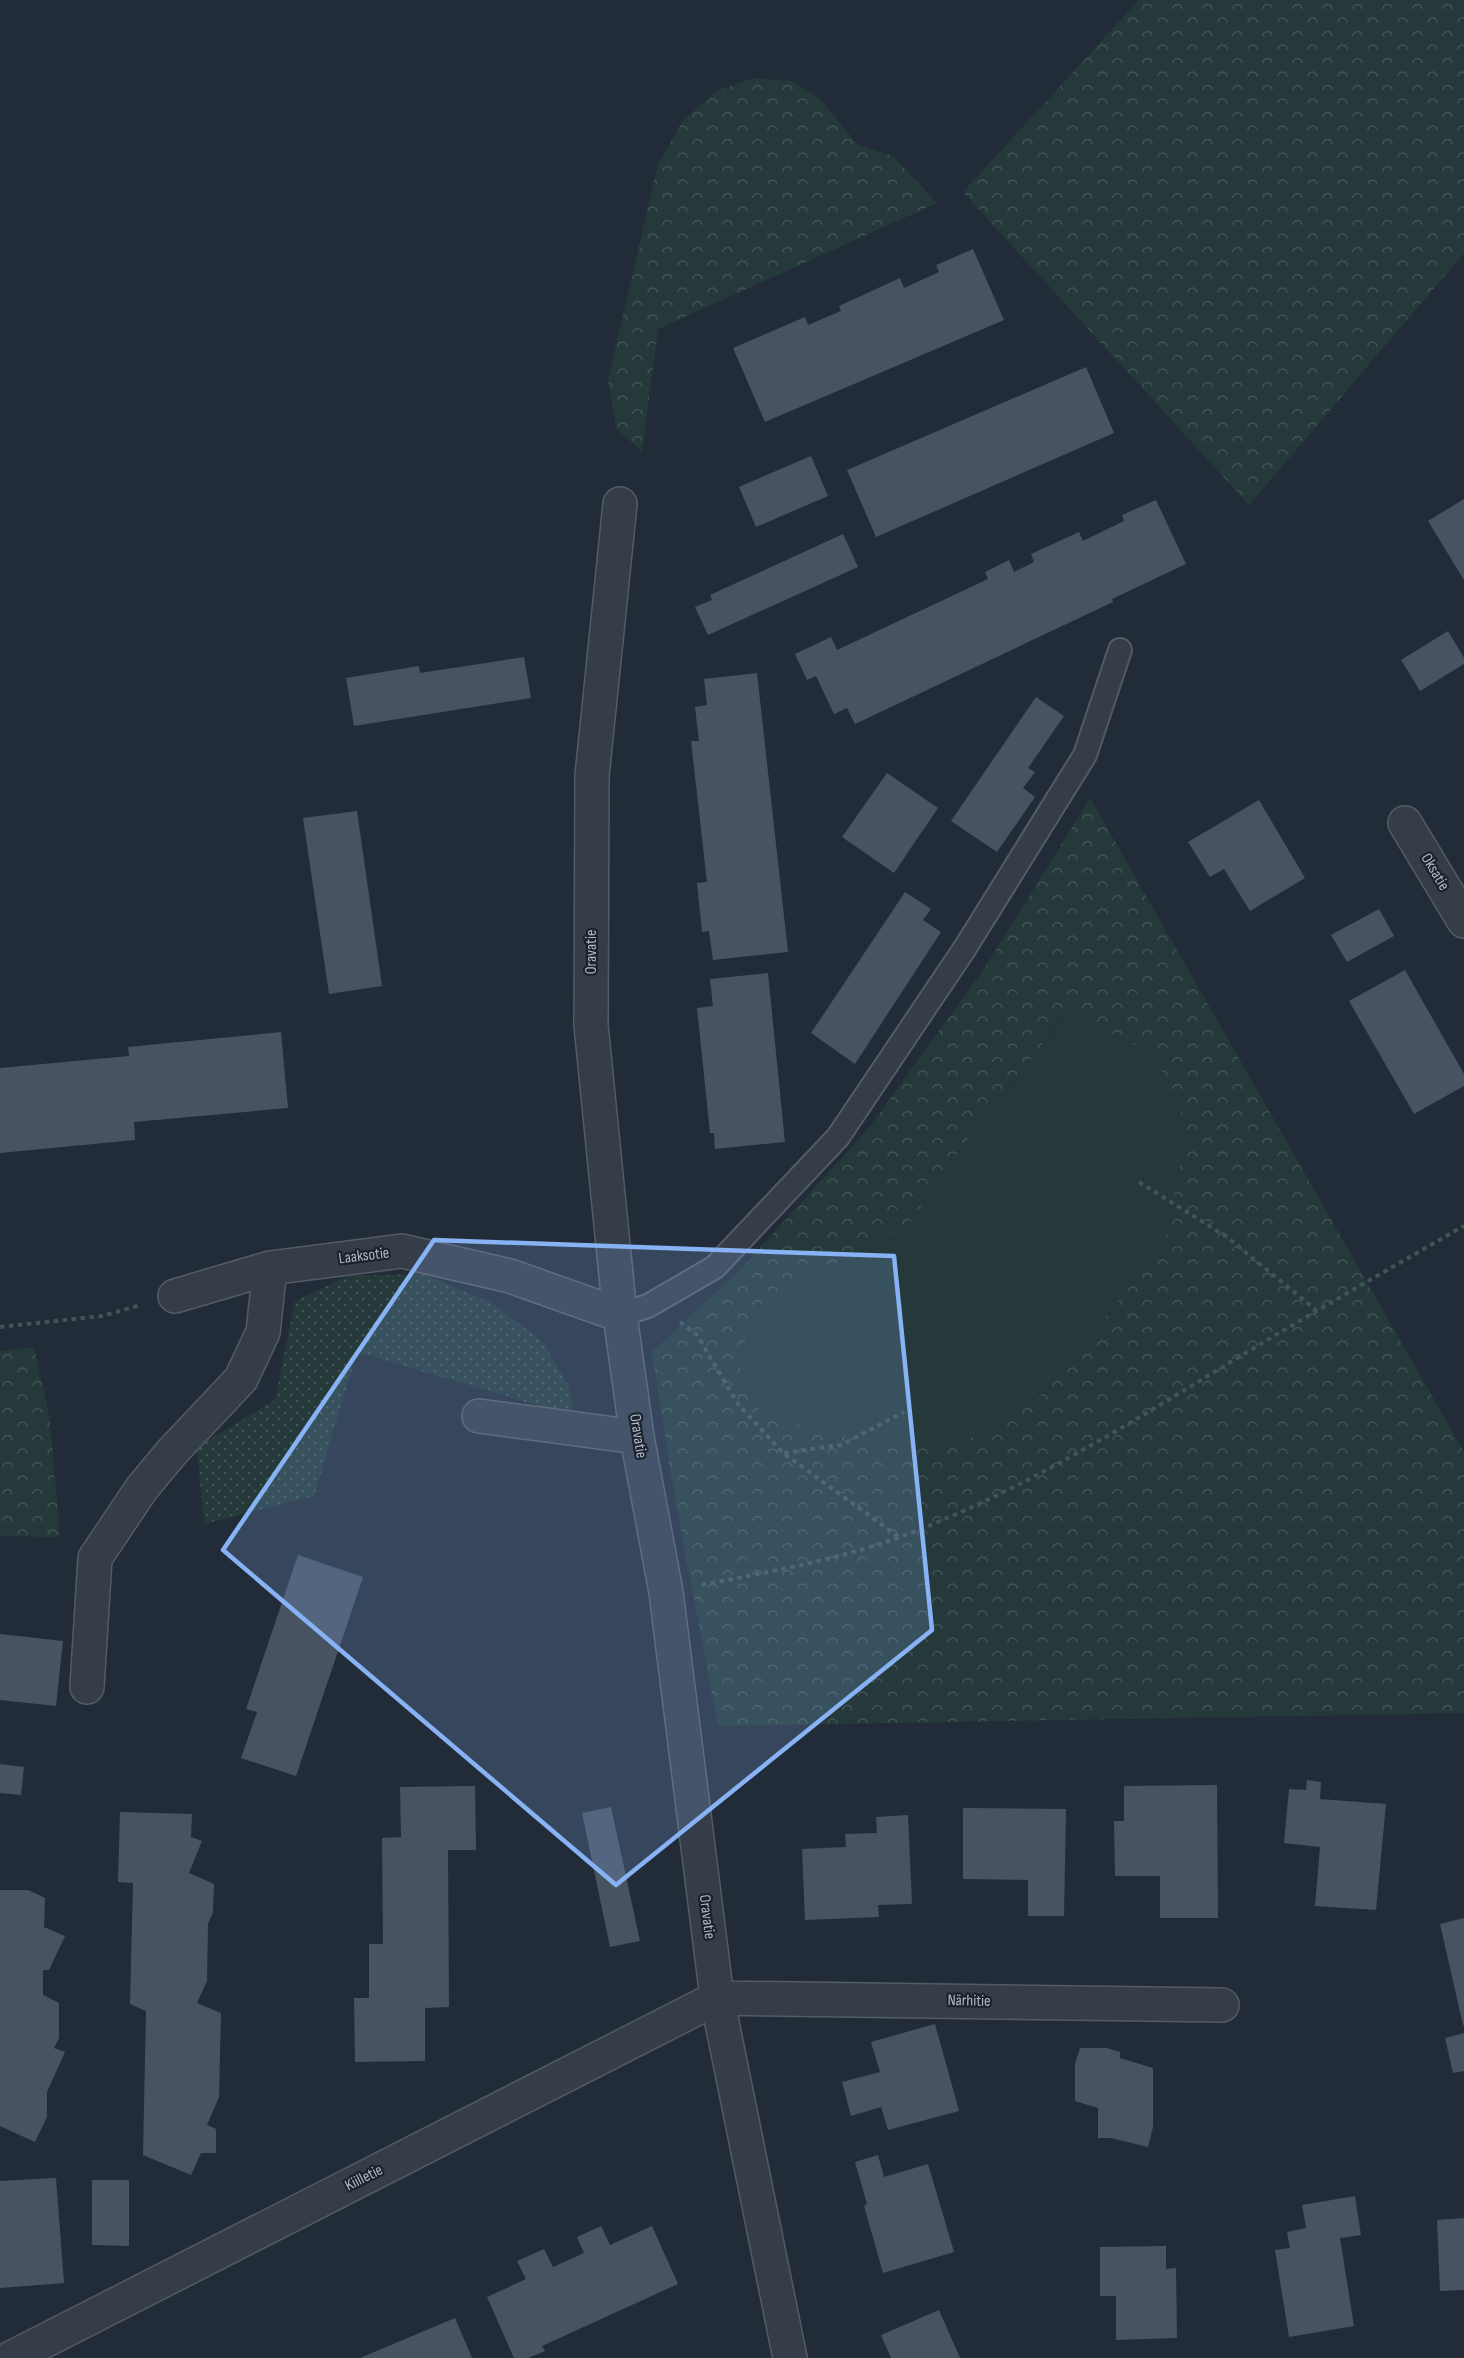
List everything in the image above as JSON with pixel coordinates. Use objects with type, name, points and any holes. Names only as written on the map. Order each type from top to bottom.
[{"type":"street","name":"Oravatie","points":[[620,504],[592,776],[591,1025],[634,1310],[637,1437],[666,1592],[717,1998],[790,2358]]},
{"type":"street","name":"Oksatie","points":[[1405,824],[1464,921]]},
{"type":"street","name":"Laaksotie","points":[[175,1296],[270,1268],[402,1251],[510,1276],[634,1310]]},
{"type":"street","points":[[87,1687],[94,1558],[149,1479],[242,1379],[263,1332],[270,1268]]},
{"type":"street","points":[[479,1416],[637,1437]]},
{"type":"street","name":"Närhitie","points":[[717,1998],[1222,2005]]},
{"type":"street","name":"Kiilletie","points":[[11,2358],[717,1998]]},
{"type":"lane","points":[[634,1310],[715,1267],[838,1137],[965,948],[1085,755],[1120,650]]},
{"type":"path","points":[[1139,1182],[1227,1237],[1316,1310]]},
{"type":"path","points":[[666,1592],[778,1570],[899,1537],[981,1503],[1124,1427],[1316,1310],[1464,1226]]},
{"type":"path","points":[[0,1327],[102,1316],[175,1296]]},
{"type":"path","points":[[634,1310],[670,1315],[697,1335],[738,1404],[783,1453],[899,1537]]},
{"type":"path","points":[[783,1453],[841,1445],[904,1413]]},
{"type":"highlighted area","points":[[434,1240],[894,1256],[932,1630],[616,1885],[223,1550]]},
{"type":"green space","points":[[1139,0],[1464,0],[1464,253],[1249,505],[963,192]]},
{"type":"green space","points":[[754,78],[792,81],[820,99],[858,145],[893,156],[937,203],[658,329],[642,452],[616,428],[608,380],[658,164],[683,121],[715,92]]},
{"type":"green space","points":[[1090,798],[1464,1452],[1464,1713],[718,1726],[671,1475],[652,1352],[740,1270],[868,1129],[984,969]],"holes":[[[1067,1013],[860,1440],[762,1303],[910,1223],[971,1134]]]},
{"type":"green space","points":[[1068,1013],[1154,1054],[1187,1127],[1164,1245],[1039,1398],[956,1446],[860,1440],[761,1415],[737,1362],[762,1303],[910,1223],[971,1134]]},
{"type":"green space","points":[[423,1274],[492,1303],[543,1342],[569,1387],[574,1416],[357,1352],[314,1496],[204,1524],[197,1447],[275,1400],[295,1301],[347,1276]]},
{"type":"green space","points":[[34,1347],[50,1420],[60,1537],[0,1536],[0,1351]]},
{"type":"building","points":[[973,249],[1004,320],[765,422],[733,348],[805,317],[808,325],[841,311],[839,306],[900,278],[904,288],[939,272],[936,265]]},
{"type":"building","points":[[1086,367],[1114,433],[876,537],[847,470]]},
{"type":"building","points":[[811,456],[828,496],[756,527],[739,487]]},
{"type":"building","points":[[1464,499],[1464,580],[1428,521]]},
{"type":"building","points":[[1156,500],[1186,564],[1112,599],[1113,602],[855,724],[847,708],[834,714],[816,676],[807,680],[795,654],[831,637],[837,650],[988,579],[985,572],[1009,560],[1014,572],[1034,562],[1031,554],[1079,532],[1083,541],[1124,521],[1122,515]]},
{"type":"building","points":[[843,534],[858,567],[708,635],[695,607],[712,600],[710,595]]},
{"type":"building","points":[[1448,631],[1464,658],[1464,664],[1420,691],[1401,660]]},
{"type":"building","points":[[524,657],[531,698],[354,726],[346,678],[419,666],[420,673]]},
{"type":"building","points":[[757,673],[788,952],[713,960],[709,931],[702,932],[697,883],[707,882],[691,741],[699,741],[695,707],[707,705],[704,679]]},
{"type":"building","points":[[1036,697],[1064,716],[1028,768],[1035,772],[1023,788],[1035,797],[997,852],[951,821]]},
{"type":"building","points":[[887,773],[938,808],[894,873],[842,837]]},
{"type":"building","points":[[1259,800],[1305,878],[1250,911],[1224,869],[1210,877],[1188,842]]},
{"type":"building","points":[[357,811],[382,986],[329,994],[303,818]]},
{"type":"building","points":[[905,892],[931,909],[923,920],[941,932],[855,1064],[811,1033]]},
{"type":"building","points":[[1379,909],[1394,936],[1347,962],[1331,935]]},
{"type":"building","points":[[1405,970],[1464,1074],[1464,1086],[1414,1114],[1349,1001]]},
{"type":"building","points":[[768,973],[785,1142],[715,1149],[714,1133],[710,1133],[697,1008],[713,1006],[710,979]]},
{"type":"building","points":[[281,1032],[288,1108],[134,1122],[135,1140],[0,1153],[0,1068],[129,1056],[128,1047]]},
{"type":"building","points":[[298,1555],[363,1577],[296,1776],[241,1758],[257,1712],[246,1709]]},
{"type":"building","points":[[0,1634],[63,1641],[56,1706],[0,1700]]},
{"type":"building","points":[[0,1764],[24,1767],[21,1795],[0,1793]]},
{"type":"building","points":[[1307,1780],[1321,1782],[1320,1799],[1386,1804],[1376,1910],[1315,1906],[1320,1847],[1284,1843],[1289,1789],[1306,1790]]},
{"type":"building","points":[[1217,1785],[1218,1918],[1160,1918],[1160,1876],[1115,1876],[1114,1821],[1124,1821],[1124,1786]]},
{"type":"building","points":[[475,1786],[476,1850],[448,1850],[449,2007],[425,2008],[425,2061],[355,2062],[354,1998],[369,1998],[369,1944],[383,1944],[382,1838],[401,1837],[400,1787]]},
{"type":"building","points":[[611,1807],[640,1941],[610,1947],[582,1813]]},
{"type":"building","points":[[963,1808],[1066,1809],[1064,1916],[1028,1916],[1028,1880],[963,1879]]},
{"type":"building","points":[[120,1812],[192,1814],[191,1837],[202,1841],[189,1873],[214,1884],[213,1912],[208,1924],[207,1981],[197,2003],[221,2013],[219,2097],[207,2125],[216,2129],[216,2153],[201,2153],[191,2175],[143,2155],[146,2011],[130,2004],[133,1883],[118,1882]]},
{"type":"building","points":[[908,1815],[912,1904],[878,1905],[879,1917],[805,1920],[802,1849],[846,1847],[845,1834],[877,1833],[876,1817]]},
{"type":"building","points":[[0,1890],[28,1890],[45,1898],[44,1927],[65,1936],[49,1970],[43,1970],[43,1995],[59,2003],[59,2038],[54,2048],[65,2052],[47,2092],[47,2117],[35,2142],[0,2126]]},
{"type":"building","points":[[1464,1918],[1464,2025],[1463,2025],[1440,1924]]},
{"type":"building","points":[[935,2024],[959,2111],[888,2130],[881,2107],[851,2116],[842,2082],[880,2072],[871,2042]]},
{"type":"building","points":[[1464,2033],[1464,2071],[1453,2073],[1445,2038]]},
{"type":"building","points":[[1080,2048],[1107,2048],[1120,2052],[1120,2058],[1153,2068],[1153,2127],[1148,2147],[1111,2138],[1098,2138],[1098,2108],[1075,2101],[1075,2064]]},
{"type":"building","points":[[878,2155],[884,2177],[928,2164],[954,2252],[883,2273],[864,2206],[867,2204],[855,2162]]},
{"type":"building","points":[[56,2178],[64,2283],[0,2288],[0,2181]]},
{"type":"building","points":[[92,2180],[129,2180],[129,2246],[92,2245]]},
{"type":"building","points":[[1355,2196],[1361,2235],[1340,2238],[1354,2326],[1289,2337],[1275,2250],[1290,2248],[1287,2232],[1306,2228],[1302,2205]]},
{"type":"building","points":[[1464,2218],[1464,2290],[1440,2291],[1437,2220]]},
{"type":"building","points":[[601,2226],[610,2245],[652,2226],[678,2284],[542,2346],[545,2351],[528,2358],[514,2358],[487,2297],[526,2279],[517,2261],[544,2249],[553,2267],[584,2253],[577,2237]]},
{"type":"building","points":[[1166,2246],[1166,2269],[1176,2268],[1177,2338],[1116,2340],[1116,2296],[1100,2296],[1100,2247]]},
{"type":"building","points":[[939,2310],[960,2358],[891,2358],[881,2335]]},
{"type":"building","points":[[455,2318],[472,2358],[360,2358]]}]
